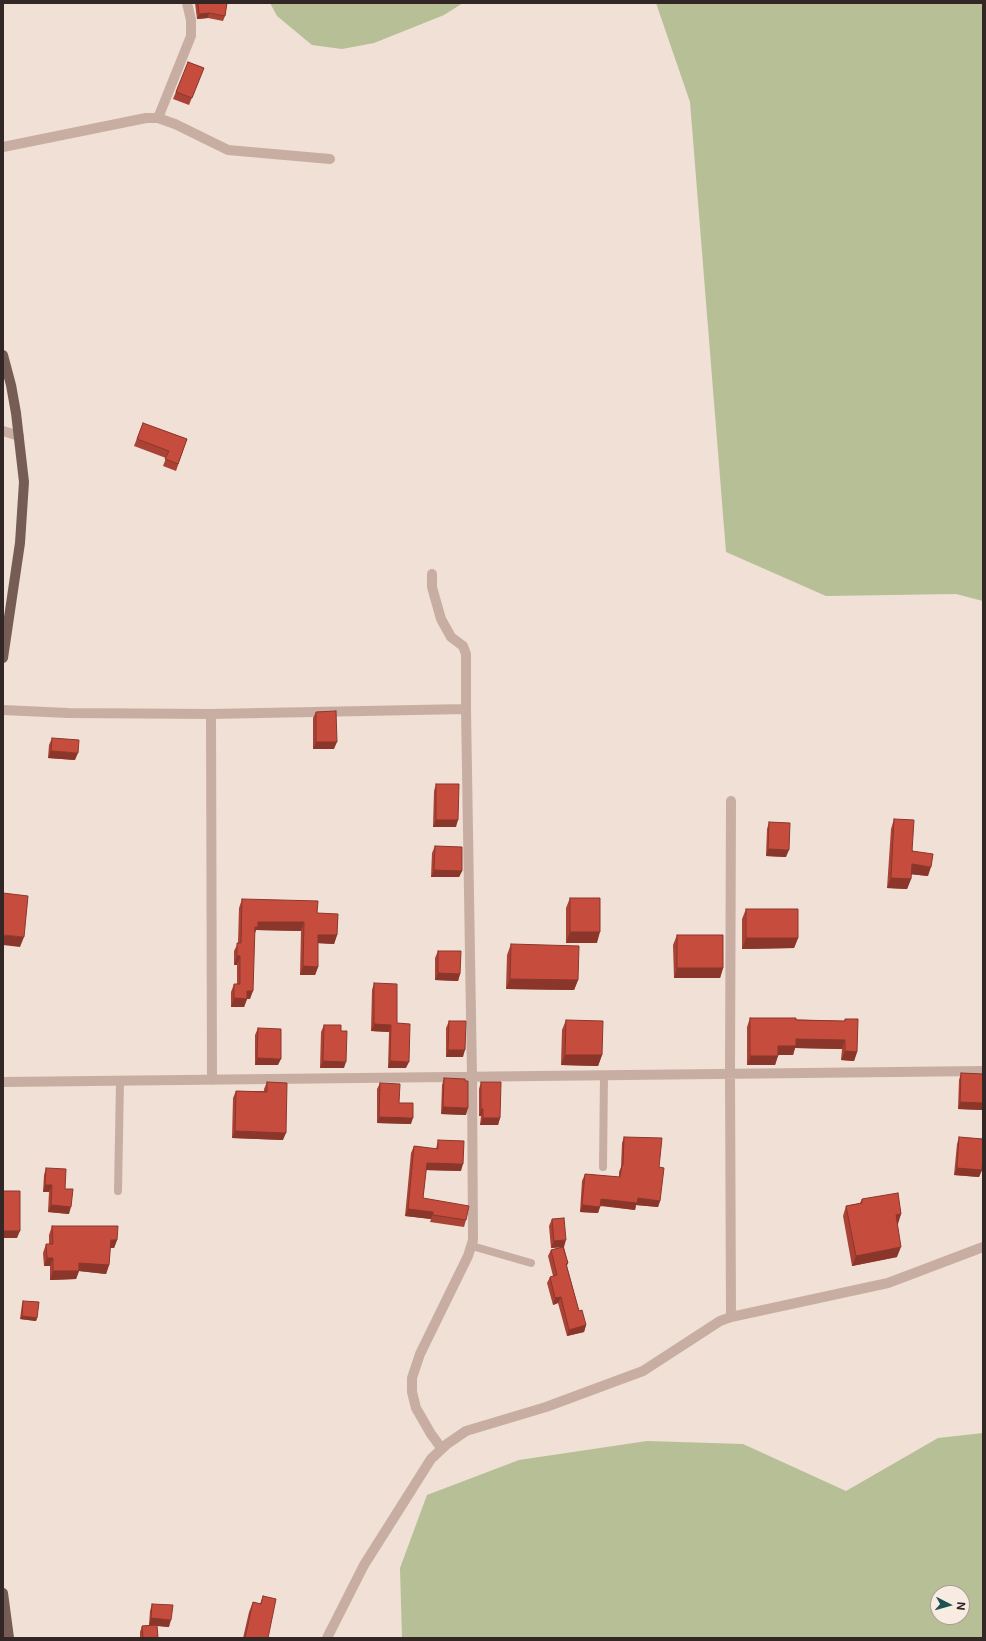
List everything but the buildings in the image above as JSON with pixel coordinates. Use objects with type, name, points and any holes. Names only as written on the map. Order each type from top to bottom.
[{"type":"main road","points":[[3,355],[11,384],[24,482],[20,543],[3,658]]},
{"type":"main road","points":[[3,1593],[9,1638]]},
{"type":"street","points":[[158,118],[191,36],[191,20],[187,3]]},
{"type":"street","points":[[3,147],[146,118],[158,118],[175,124],[228,150],[330,159]]},
{"type":"street","points":[[3,432],[19,436]]},
{"type":"street","points":[[432,574],[432,587],[441,619],[451,637],[462,646],[466,654],[474,1240],[468,1256],[420,1354],[412,1378],[412,1392],[416,1408],[431,1434],[442,1449]]},
{"type":"street","points":[[3,710],[68,713],[210,714],[466,709]]},
{"type":"street","points":[[210,714],[212,1080]]},
{"type":"street","points":[[731,801],[731,1317]]},
{"type":"street","points":[[3,1082],[983,1071]]},
{"type":"street","points":[[327,1638],[364,1565],[431,1459],[466,1431],[546,1407],[643,1371],[720,1321],[731,1317],[888,1284],[983,1247]]},
{"type":"lane","points":[[603,1168],[604,1076]]},
{"type":"lane","points":[[118,1191],[120,1081]]},
{"type":"lane","points":[[472,1246],[531,1263]]},
{"type":"green space","points":[[270,3],[463,3],[444,15],[374,43],[342,49],[312,45],[277,16]]},
{"type":"green space","points":[[656,3],[983,3],[983,601],[956,594],[826,596],[726,552],[690,102]]},
{"type":"green space","points":[[983,1433],[983,1638],[402,1638],[400,1568],[427,1495],[519,1460],[647,1441],[743,1444],[846,1491],[938,1438]]}]
